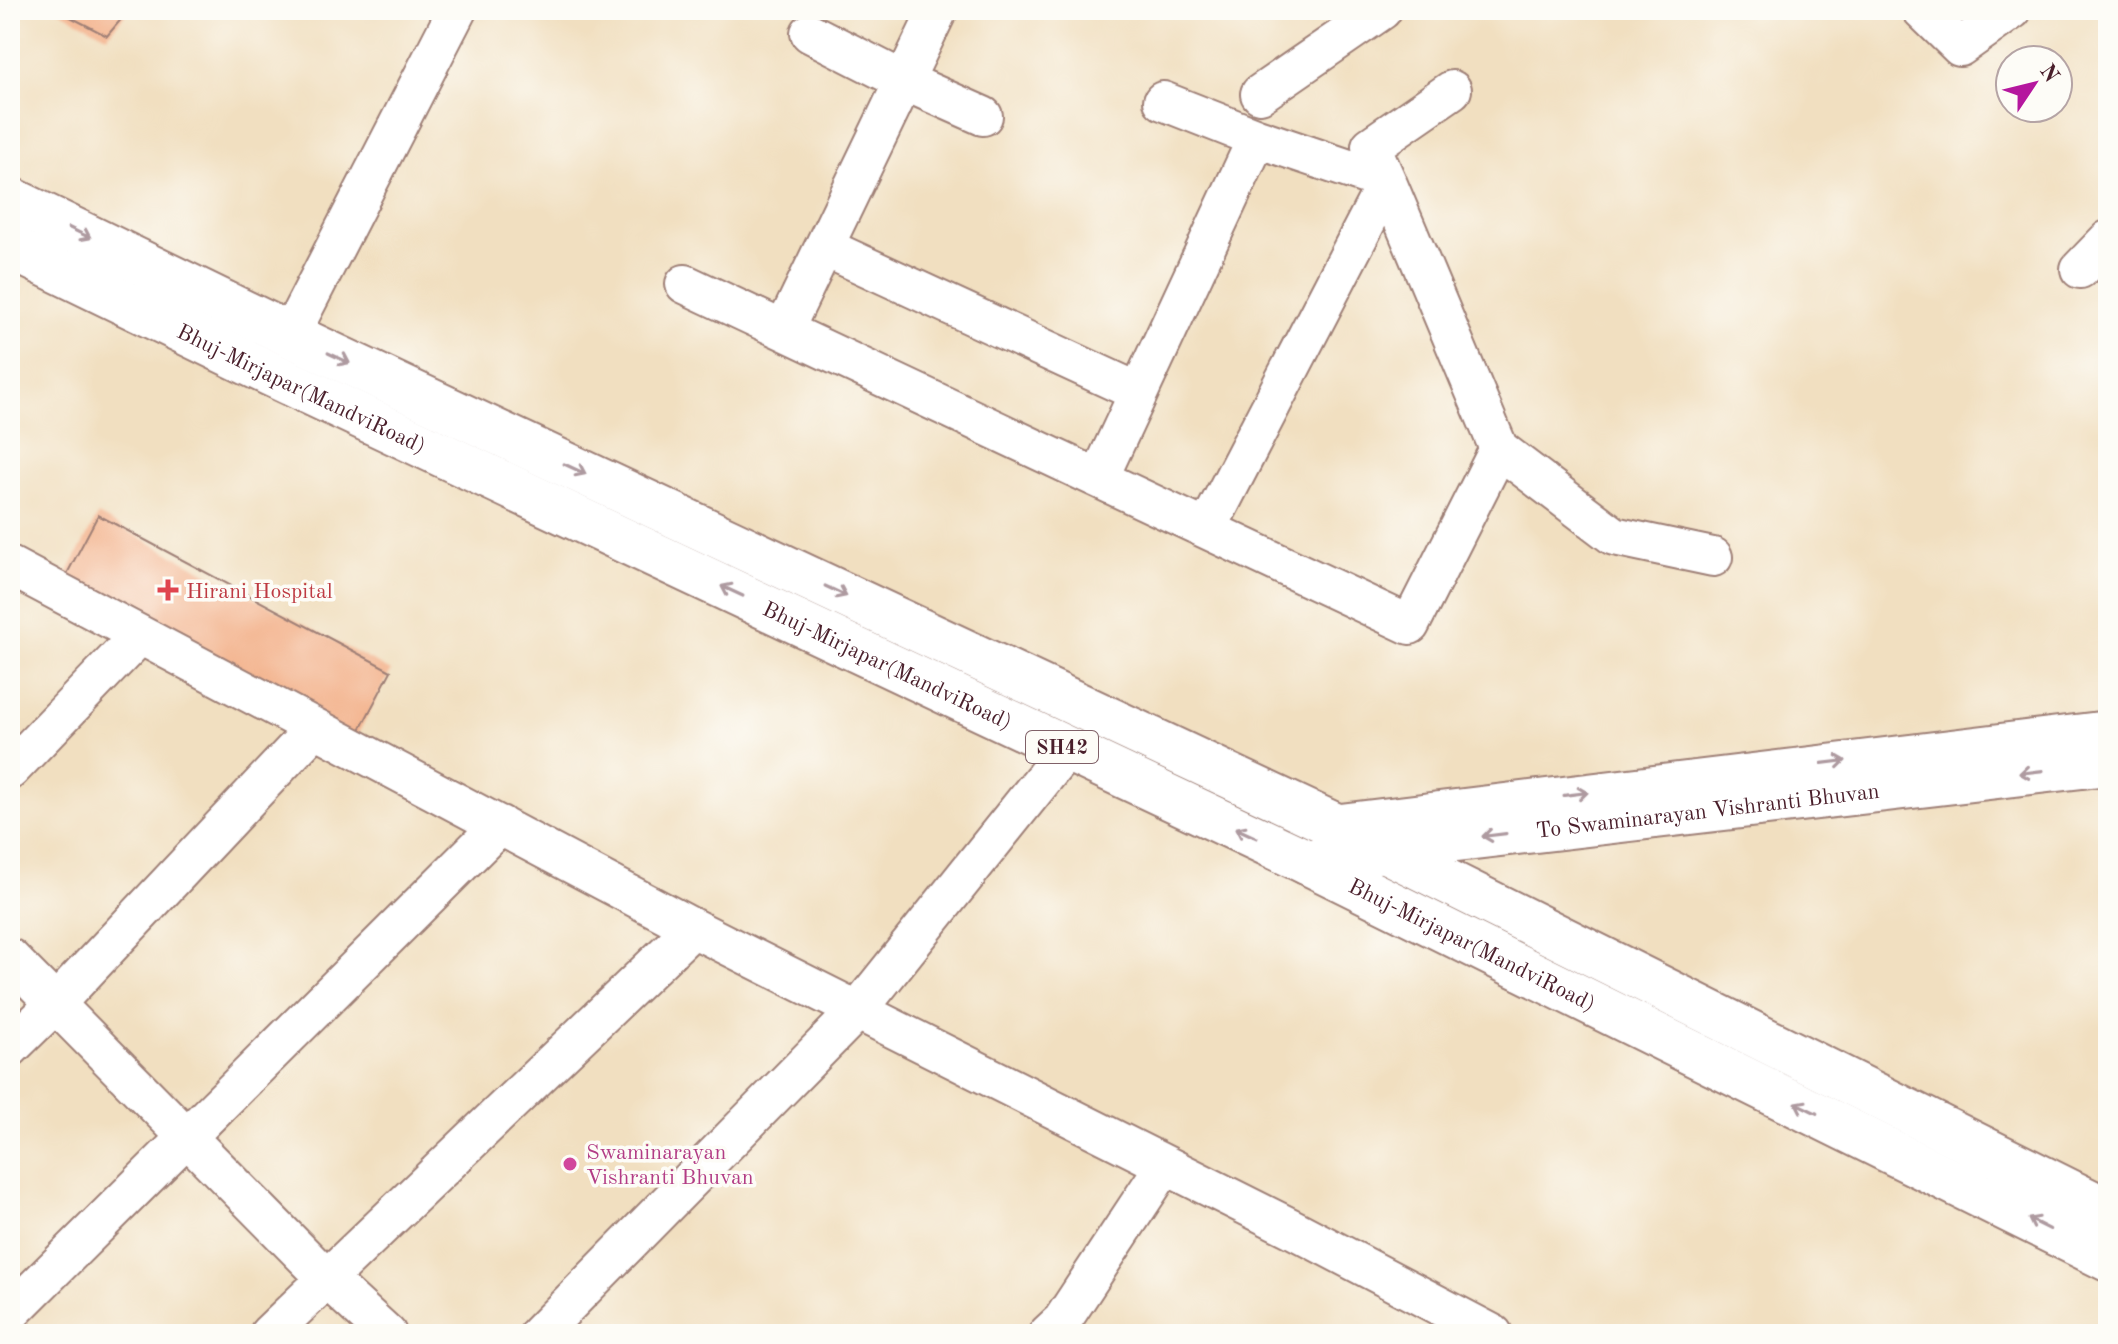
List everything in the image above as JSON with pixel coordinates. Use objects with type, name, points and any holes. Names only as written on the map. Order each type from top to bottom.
[{"type":"main road","name":"Bhuj-Mirjapar(MandviRoad)","points":[[10,199],[290,335],[1386,850],[2108,1211]]},
{"type":"main road","name":"Bhuj-Mirjapar(MandviRoad)","points":[[10,247],[300,388],[1307,862],[2108,1259]]},
{"type":"main road","name":"To Swaminarayan Vishranti Bhuvan","points":[[1307,862],[1440,841],[2108,763]]},
{"type":"street","points":[[290,335],[457,10]]},
{"type":"street","points":[[784,330],[938,10]]},
{"type":"street","points":[[1260,94],[1382,10]]},
{"type":"street","points":[[1922,10],[1960,47],[2012,10]]},
{"type":"street","points":[[810,33],[904,81],[983,116]]},
{"type":"street","points":[[1452,90],[1371,146],[1499,449],[1614,536],[1713,557]]},
{"type":"street","points":[[1163,101],[1257,138],[1387,182]]},
{"type":"street","points":[[1099,478],[1257,138]]},
{"type":"street","points":[[1207,529],[1387,182]]},
{"type":"street","points":[[2080,269],[2108,240]]},
{"type":"street","points":[[824,247],[1138,392]]},
{"type":"street","points":[[685,284],[1410,625],[1499,449]]},
{"type":"street","points":[[10,566],[693,928],[1493,1334]]},
{"type":"street","points":[[10,770],[140,635]]},
{"type":"street","points":[[10,1048],[315,728]]},
{"type":"street","points":[[1332,824],[2108,730]]},
{"type":"street","points":[[539,1334],[858,1010],[1067,749]]},
{"type":"street","points":[[10,1313],[500,825]]},
{"type":"street","points":[[269,1334],[693,928]]},
{"type":"street","points":[[10,958],[326,1278],[387,1334]]},
{"type":"street","points":[[1048,1334],[1062,1321],[1165,1165]]},
{"type":"building","points":[[57,10],[129,10],[107,36]]},
{"type":"building","points":[[98,515],[391,671],[353,743],[60,587]]},
{"type":"place","name":"Hirani Hospital","points":[[168,590]]},
{"type":"place","name":"Swaminarayan Vishranti Bhuvan","points":[[570,1164]]}]
